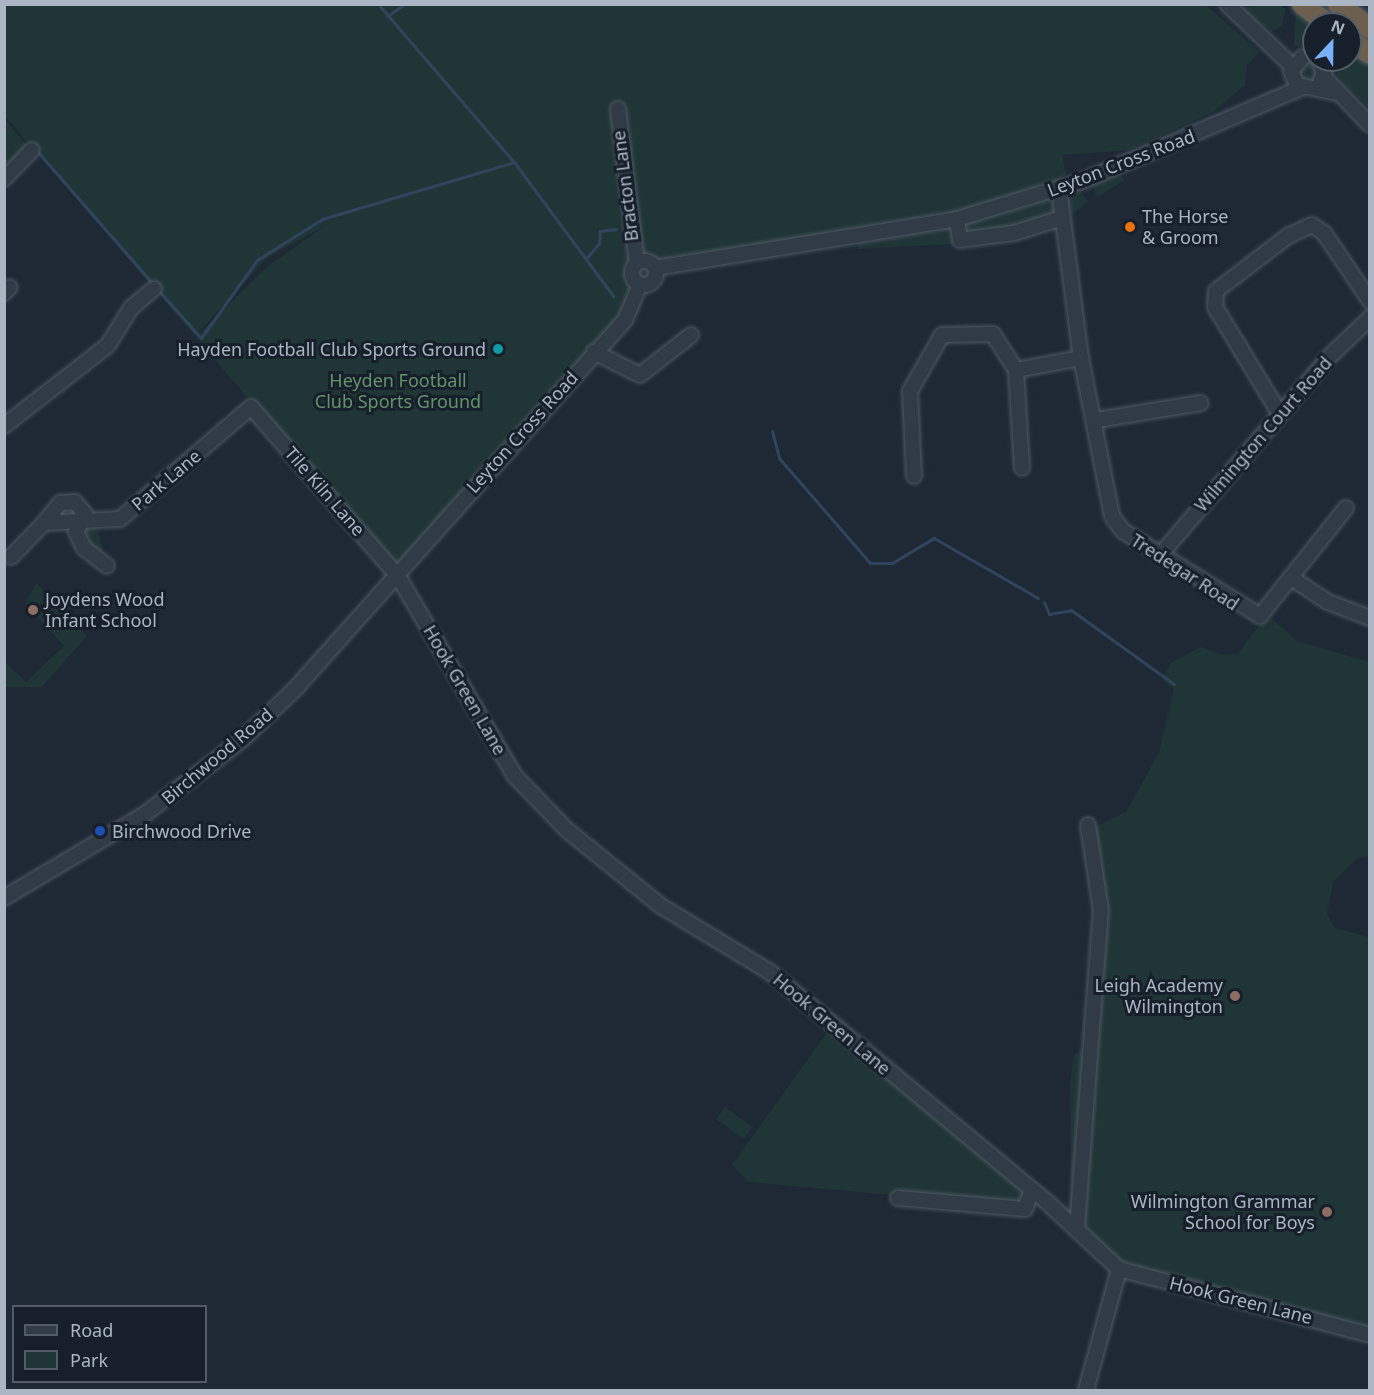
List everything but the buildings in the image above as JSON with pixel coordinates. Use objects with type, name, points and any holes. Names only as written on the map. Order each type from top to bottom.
[{"type":"highway","points":[[1338,4],[1370,28]]},
{"type":"street","points":[[1227,4],[1302,67]]},
{"type":"street","name":"Leyton Cross Road","points":[[637,263],[655,268],[957,219],[1059,189],[1282,96],[1302,69]]},
{"type":"street","points":[[1308,72],[1320,82]]},
{"type":"street","points":[[1308,72],[1338,93],[1370,125]]},
{"type":"street","name":"Bracton Lane","points":[[618,109],[637,263]]},
{"type":"street","points":[[4,179],[32,150]]},
{"type":"street","name":"Tredegar Road","points":[[1059,189],[1081,358],[1098,420],[1112,516],[1123,531],[1252,615],[1268,612],[1346,507]]},
{"type":"street","name":"Leyton Cross Road","points":[[957,219],[960,240],[1014,233],[1062,218]]},
{"type":"street","points":[[1280,414],[1215,307],[1216,291],[1288,236],[1312,225],[1324,232],[1370,301]]},
{"type":"street","points":[[637,263],[632,275],[640,285]]},
{"type":"street","name":"Leyton Cross Road","points":[[398,576],[594,352],[625,320],[640,285],[652,282],[655,268]]},
{"type":"street","points":[[7,419],[108,345],[131,308],[154,289]]},
{"type":"street","name":"Wilmington Court Road","points":[[1161,554],[1280,414],[1370,318]]},
{"type":"street","points":[[914,476],[910,391],[942,335],[993,334],[1016,370],[1022,468]]},
{"type":"street","points":[[594,352],[640,375],[691,335]]},
{"type":"street","points":[[1016,370],[1081,358]]},
{"type":"street","points":[[1098,420],[1201,403]]},
{"type":"street","name":"Tile Kiln Lane","points":[[251,407],[398,576]]},
{"type":"street","name":"Park Lane","points":[[44,523],[82,523],[120,519],[251,407]]},
{"type":"street","points":[[11,557],[68,499],[85,514],[76,532],[84,548],[107,566]]},
{"type":"street","name":"Birchwood Road","points":[[4,898],[145,814],[235,746],[301,683],[398,576]]},
{"type":"street","name":"Hook Green Lane","points":[[398,576],[515,776],[567,831],[661,906],[770,972],[1058,1211],[1119,1269],[1370,1335]]},
{"type":"street","points":[[1293,579],[1328,602],[1370,618]]},
{"type":"street","points":[[1077,1228],[1101,911],[1088,825]]},
{"type":"street","points":[[1025,1209],[1032,1190]]},
{"type":"street","points":[[898,1198],[1058,1211]]},
{"type":"street","points":[[1086,1390],[1119,1269]]},
{"type":"green space","name":"Heyden Football Club Sports Ground","points":[[1205,4],[1259,52],[1247,65],[1245,85],[1213,112],[1129,150],[1062,155],[1066,175],[1054,182],[960,211],[843,236],[641,268],[629,312],[398,575],[196,337],[267,267],[329,223],[267,258],[195,336],[5,116],[4,5]]},
{"type":"green space","points":[[1239,5],[1279,5],[1286,9],[1282,26],[1271,32]]},
{"type":"green space","points":[[1296,5],[1369,5],[1369,108],[1343,84],[1336,72],[1362,72],[1362,12],[1302,12],[1302,47],[1294,45]]},
{"type":"green space","points":[[1302,64],[1302,72],[1319,73],[1313,83],[1301,83],[1296,68]]},
{"type":"green space","points":[[4,118],[31,151],[4,178]]},
{"type":"green space","points":[[1117,172],[1125,180],[1097,197],[1091,183]]},
{"type":"green space","points":[[1079,189],[1089,202],[1066,218],[1066,194]]},
{"type":"green space","points":[[1050,197],[1056,215],[1002,231],[965,235],[964,222]]},
{"type":"green space","points":[[949,225],[955,244],[858,249],[858,244]]},
{"type":"green space","points":[[96,525],[105,557],[102,559],[80,534]]},
{"type":"green space","points":[[36,583],[87,636],[42,687],[5,687],[5,662],[26,682],[64,646],[25,604]]},
{"type":"green space","name":"Leigh Academy Wilmington","points":[[1272,619],[1297,641],[1369,662],[1369,856],[1356,859],[1333,882],[1327,914],[1335,928],[1369,937],[1369,1332],[1119,1264],[1071,1213],[1070,1081],[1074,1056],[1083,1047],[1092,1048],[1096,1018],[1095,827],[1126,812],[1159,753],[1174,689],[1162,680],[1172,662],[1201,647],[1222,655],[1238,654],[1261,623]]},
{"type":"green space","points":[[833,1024],[1047,1202],[1017,1206],[749,1182],[732,1165]]},
{"type":"green space","points":[[725,1107],[753,1127],[744,1139],[716,1119]]},
{"type":"waterway","points":[[378,4],[514,162]]},
{"type":"waterway","points":[[387,16],[405,4]]},
{"type":"waterway","points":[[37,151],[153,284]]},
{"type":"waterway","points":[[158,290],[201,338],[257,260],[322,219],[514,162],[613,296]]},
{"type":"waterway","points":[[586,259],[599,243],[600,231],[616,229]]},
{"type":"waterway","points":[[772,431],[779,458],[870,563],[892,563],[934,538],[1038,598]]},
{"type":"waterway","points":[[1044,602],[1049,614],[1071,610],[1174,684]]},
{"type":"place","name":"The Horse & Groom","points":[[1130,227]]},
{"type":"place","name":"Hayden Football Club Sports Ground","points":[[498,349]]},
{"type":"place","name":"Joydens Wood Infant School","points":[[33,610]]},
{"type":"place","name":"Birchwood Drive","points":[[100,831]]},
{"type":"place","name":"Leigh Academy Wilmington","points":[[1235,996]]},
{"type":"place","name":"Wilmington Grammar School for Boys","points":[[1327,1212]]}]
